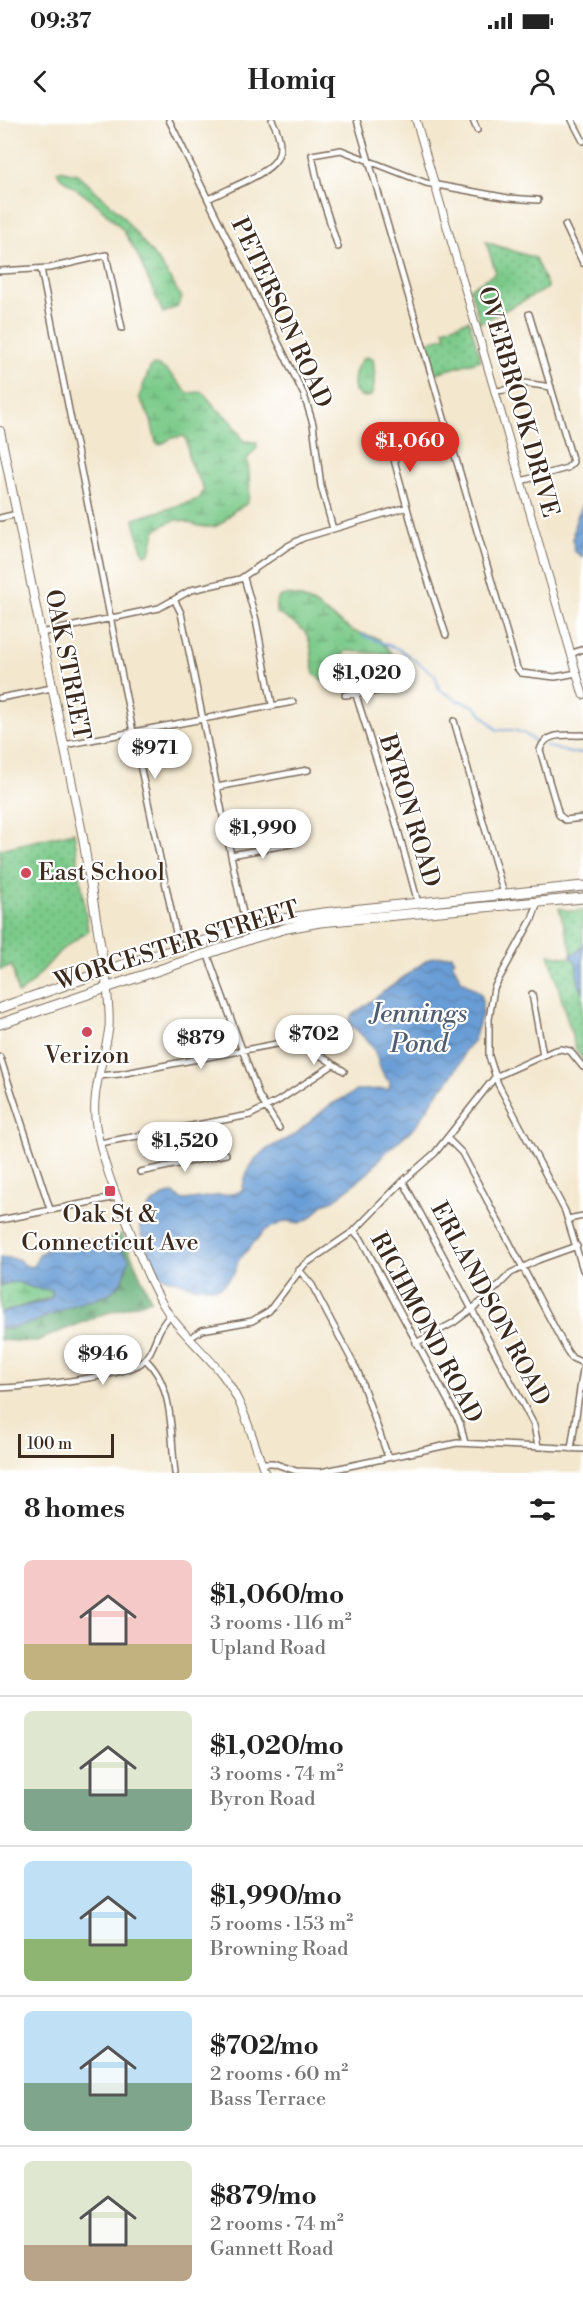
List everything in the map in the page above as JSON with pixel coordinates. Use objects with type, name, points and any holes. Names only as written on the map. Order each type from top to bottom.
[{"type":"highway","name":"WORCESTER STREET","points":[[0,1008],[105,970],[179,947],[246,928],[311,914],[583,886]]},
{"type":"highway","name":"WORCESTER STREET","points":[[0,1024],[268,933],[311,924],[583,898]]},
{"type":"main road","name":"OAK STREET","points":[[0,431],[83,838],[107,986]]},
{"type":"street","name":"PETERSON ROAD","points":[[170,120],[308,404],[313,424],[321,486],[333,529]]},
{"type":"street","points":[[208,199],[274,165],[281,148],[279,134],[272,120]]},
{"type":"street","points":[[357,120],[517,668],[521,673],[552,677],[577,674]]},
{"type":"street","name":"OVERBROOK DRIVE","points":[[416,120],[583,694]]},
{"type":"street","points":[[473,120],[477,130]]},
{"type":"street","points":[[572,120],[582,136]]},
{"type":"street","points":[[338,246],[319,188],[312,154],[340,150],[434,184],[508,198],[538,200]]},
{"type":"street","points":[[565,225],[583,263]]},
{"type":"street","points":[[0,271],[41,269],[106,255],[122,328]]},
{"type":"street","points":[[41,269],[133,732],[179,947]]},
{"type":"street","points":[[521,481],[567,468],[573,462],[529,314]]},
{"type":"street","points":[[495,391],[505,390],[517,382],[551,387]]},
{"type":"street","points":[[390,445],[424,570],[446,635]]},
{"type":"street","points":[[41,633],[159,608],[192,590],[244,578],[293,542],[407,507]]},
{"type":"street","points":[[0,518],[17,514]]},
{"type":"street","points":[[244,578],[256,620],[272,704]]},
{"type":"street","points":[[175,601],[181,613],[246,928]]},
{"type":"street","points":[[571,654],[583,649]]},
{"type":"street","points":[[0,698],[52,688]]},
{"type":"street","points":[[345,695],[388,690]]},
{"type":"street","name":"BYRON ROAD","points":[[356,694],[395,819],[418,903]]},
{"type":"street","points":[[64,745],[272,704],[293,702]]},
{"type":"street","points":[[454,721],[504,894]]},
{"type":"street","points":[[583,735],[564,734],[552,737],[542,744],[540,750],[560,815],[565,820],[583,818]]},
{"type":"street","points":[[217,787],[308,770]]},
{"type":"street","points":[[231,855],[291,844]]},
{"type":"street","points":[[538,902],[532,919],[500,975],[492,994],[489,1047],[495,1077],[568,1219],[583,1270]]},
{"type":"street","points":[[207,953],[266,1108],[279,1128]]},
{"type":"street","name":"OAK STREET","points":[[107,986],[109,1024],[98,1076],[94,1112],[100,1143],[117,1197],[147,1276],[170,1316],[229,1384],[245,1418],[265,1473]]},
{"type":"street","points":[[532,994],[543,1054]]},
{"type":"street","points":[[98,1076],[300,1040],[344,1071]]},
{"type":"street","points":[[190,1338],[202,1330],[244,1323],[263,1315],[273,1306],[299,1270],[316,1255],[354,1231],[429,1158],[495,1077],[557,1049],[574,1054],[583,1067]]},
{"type":"street","points":[[0,1057],[50,1209]]},
{"type":"street","points":[[100,1143],[245,1116],[266,1108],[333,1065]]},
{"type":"street","points":[[181,1128],[188,1161]]},
{"type":"street","points":[[447,1138],[462,1153],[567,1351],[572,1358],[583,1363]]},
{"type":"street","points":[[140,1172],[226,1154]]},
{"type":"street","name":"ERLANDSON ROAD","points":[[403,1181],[534,1425],[538,1447]]},
{"type":"street","points":[[0,1220],[117,1197]]},
{"type":"street","points":[[568,1219],[583,1216]]},
{"type":"street","name":"RICHMOND ROAD","points":[[354,1231],[361,1239],[460,1423],[465,1443]]},
{"type":"street","points":[[416,1343],[441,1330],[471,1309],[507,1276],[522,1267],[577,1246]]},
{"type":"street","points":[[299,1270],[312,1285],[358,1372],[388,1456]]},
{"type":"street","points":[[0,1388],[119,1372],[137,1365],[145,1359],[159,1329],[170,1316]]},
{"type":"street","points":[[145,1359],[159,1374],[164,1386],[174,1473]]},
{"type":"street","points":[[572,1449],[583,1369]]},
{"type":"street","points":[[261,1463],[273,1463],[296,1471],[312,1473],[440,1445],[465,1443],[583,1449]]},
{"type":"green space","points":[[57,171],[77,174],[119,212],[162,266],[182,298],[177,307],[163,313],[136,252],[123,230],[98,205],[60,177]]},
{"type":"green space","points":[[486,242],[535,258],[548,288],[480,323],[470,288],[496,273]]},
{"type":"green space","points":[[469,320],[481,360],[433,374],[425,343],[446,336],[444,329]]},
{"type":"green space","points":[[366,357],[373,359],[375,378],[371,396],[366,397],[354,390],[354,385],[357,368]]},
{"type":"green space","points":[[153,365],[168,371],[188,393],[203,392],[232,422],[244,441],[257,442],[257,448],[247,459],[249,489],[246,504],[235,510],[222,523],[212,527],[203,527],[179,520],[165,524],[155,531],[150,553],[144,555],[134,519],[199,499],[204,490],[190,463],[184,436],[172,438],[160,445],[156,443],[151,420],[139,397]]},
{"type":"green space","points":[[289,595],[314,604],[353,631],[379,639],[392,654],[346,651],[336,678],[329,681],[322,680],[314,674],[307,636],[276,612],[276,603],[280,596]]},
{"type":"green space","points":[[74,832],[88,931],[60,951],[30,985],[18,994],[12,966],[0,969],[0,849]]},
{"type":"green space","points":[[559,908],[571,911],[583,910],[583,1060],[576,1050],[549,954],[574,959]]},
{"type":"green space","points":[[122,1234],[151,1300],[101,1315],[34,1342],[0,1340],[0,1328],[32,1322],[103,1296],[115,1289],[124,1276],[128,1259],[117,1246],[100,1243]]},
{"type":"green space","points":[[9,1282],[52,1290],[52,1297],[0,1313],[0,1285]]},
{"type":"water","points":[[583,503],[583,557],[574,551],[573,532]]},
{"type":"water","points":[[583,945],[583,991],[578,982],[576,962],[571,958],[571,954],[577,953]]},
{"type":"water","name":"Jennings Pond","points":[[452,955],[455,960],[452,962],[461,980],[479,992],[482,997],[482,1014],[473,1042],[464,1051],[462,1060],[416,1126],[385,1153],[368,1173],[334,1200],[323,1204],[312,1217],[300,1223],[286,1221],[265,1230],[238,1261],[235,1272],[222,1286],[216,1288],[193,1286],[156,1275],[149,1252],[147,1253],[143,1245],[145,1244],[140,1230],[141,1219],[148,1208],[158,1199],[169,1194],[175,1194],[184,1200],[237,1193],[242,1190],[247,1172],[256,1158],[269,1148],[294,1135],[330,1105],[359,1090],[389,1089],[390,1082],[381,1070],[373,1048],[349,1022],[351,1016],[427,960]]},
{"type":"water","points":[[72,1239],[111,1243],[117,1246],[129,1258],[120,1284],[104,1296],[79,1303],[31,1323],[0,1328],[0,1313],[48,1300],[52,1297],[52,1290],[34,1288],[17,1282],[0,1285],[0,1257],[18,1259],[27,1266],[34,1266],[39,1254],[55,1244]]},
{"type":"waterway","points":[[362,635],[401,650],[435,675],[439,689],[457,700],[474,706],[497,730],[513,730],[523,733],[538,743]]},
{"type":"waterway","points":[[546,746],[570,753],[583,753]]},
{"type":"place","name":"East School","points":[[26,873]]},
{"type":"place","name":"Verizon","points":[[87,1032]]},
{"type":"place","name":"Oak St & Connecticut Ave","points":[[110,1191]]}]
